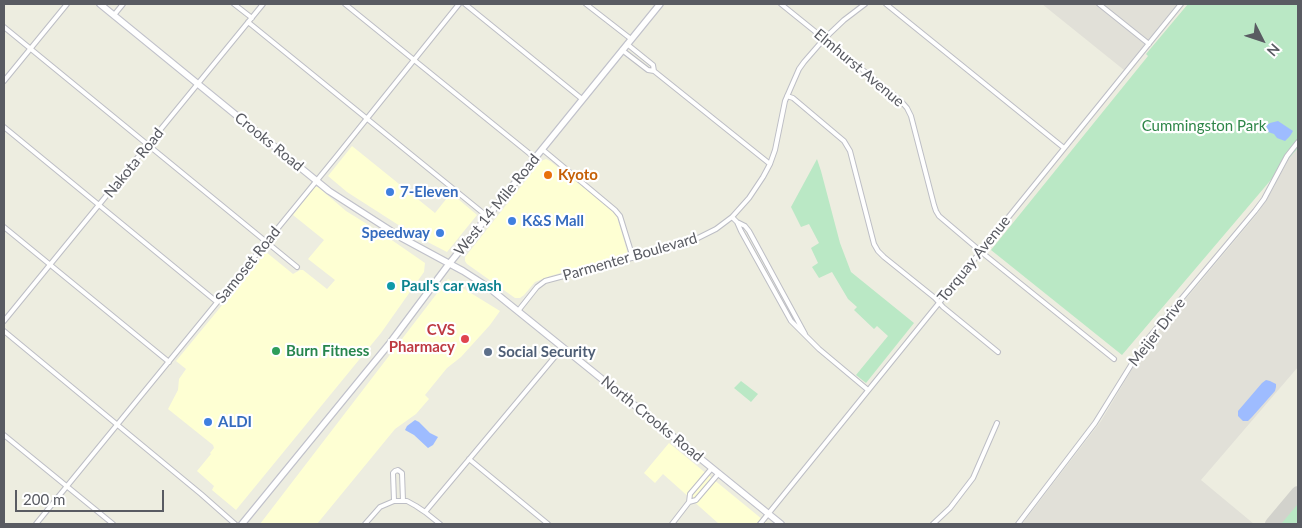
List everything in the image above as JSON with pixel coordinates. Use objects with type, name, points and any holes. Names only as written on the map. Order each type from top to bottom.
[{"type":"main road","name":"Crooks Road","points":[[100,4],[316,181],[355,209],[449,264]]},
{"type":"main road","name":"West 14 Mile Road","points":[[242,524],[390,342],[449,264],[660,4]]},
{"type":"main road","name":"North Crooks Road","points":[[449,264],[481,282],[564,347],[781,524]]},
{"type":"street","points":[[4,81],[67,4]]},
{"type":"street","points":[[114,15],[123,4]]},
{"type":"street","points":[[234,4],[252,18]]},
{"type":"street","name":"Nakota Road","points":[[4,321],[263,4]]},
{"type":"street","points":[[345,4],[535,158]]},
{"type":"street","name":"Samoset Road","points":[[36,524],[459,4]]},
{"type":"street","points":[[465,4],[582,99]]},
{"type":"street","points":[[586,4],[653,65],[654,71]]},
{"type":"street","name":"Elmhurst Avenue","points":[[781,4],[900,100],[907,108],[911,116],[936,211],[944,220],[1114,359]]},
{"type":"street","name":"Parmenter Boulevard","points":[[518,311],[537,287],[545,281],[688,243],[716,229],[732,216],[749,198],[770,164],[787,96],[799,69],[824,39],[865,4]]},
{"type":"street","points":[[886,4],[1064,148]]},
{"type":"street","points":[[1099,4],[1149,44]]},
{"type":"street","name":"Torquay Avenue","points":[[760,524],[1181,4]]},
{"type":"street","points":[[248,22],[488,217]]},
{"type":"street","points":[[4,26],[296,267]]},
{"type":"street","points":[[622,50],[648,70],[654,71],[770,164]]},
{"type":"street","points":[[787,96],[793,98],[844,141],[850,151],[876,248],[884,257],[998,352]]},
{"type":"street","points":[[4,127],[217,302]]},
{"type":"street","name":"Meijer Drive","points":[[1018,524],[1095,423],[1148,338],[1264,199],[1282,164],[1298,142]]},
{"type":"street","points":[[542,149],[620,216],[632,258]]},
{"type":"street","points":[[732,216],[791,321],[819,350],[868,390]]},
{"type":"street","points":[[737,222],[745,226],[749,231],[806,336]]},
{"type":"street","points":[[4,227],[169,362]]},
{"type":"street","points":[[4,331],[118,424],[234,524]]},
{"type":"street","points":[[425,512],[564,347]]},
{"type":"street","points":[[933,524],[950,508],[973,478],[997,423]]},
{"type":"street","points":[[4,435],[113,524]]},
{"type":"street","points":[[469,459],[548,524]]},
{"type":"street","points":[[672,524],[689,502],[690,494],[712,467]]},
{"type":"street","points":[[394,501],[393,473],[395,470],[398,470],[402,473],[403,501]]},
{"type":"street","points":[[689,502],[696,500],[719,473]]},
{"type":"street","points":[[365,524],[380,508],[394,501],[403,501],[412,503],[440,524]]},
{"type":"street","points":[[770,524],[774,519]]},
{"type":"shaded area","points":[[1042,4],[1177,4],[1124,70]]},
{"type":"shaded area","points":[[352,146],[435,213],[451,193],[477,215],[447,252],[414,235],[347,192],[328,176]]},
{"type":"shaded area","points":[[1298,148],[1298,367],[1201,480],[1254,524],[1022,524],[1101,421],[1144,349],[1257,214],[1288,160]]},
{"type":"shaded area","points":[[546,159],[612,210],[617,217],[627,254],[550,276],[535,282],[524,295],[520,298],[515,298],[467,264],[465,257],[541,161]]},
{"type":"shaded area","points":[[315,187],[318,187],[346,211],[425,263],[424,272],[381,333],[236,510],[212,490],[214,486],[197,471],[211,454],[214,448],[213,445],[168,409],[178,390],[179,379],[186,369],[176,361],[266,252],[293,274],[303,270],[327,289],[335,280],[308,259],[324,240],[293,215]]},
{"type":"shaded area","points":[[448,279],[500,311],[490,325],[461,357],[447,368],[425,395],[429,399],[416,414],[395,429],[317,524],[260,524]]},
{"type":"shaded area","points":[[669,443],[768,524],[719,524],[663,474],[655,483],[644,473]]},
{"type":"green space","name":"Cummingston Park","points":[[1188,4],[1298,4],[1298,148],[1122,355],[991,250],[1148,56],[1146,54]]},
{"type":"green space","points":[[817,159],[840,243],[851,272],[914,323],[866,383],[856,375],[888,336],[877,326],[874,329],[854,310],[857,307],[848,299],[832,272],[819,278],[812,267],[818,263],[811,248],[819,243],[809,224],[801,227],[791,207]]},
{"type":"green space","points":[[741,381],[758,394],[751,402],[734,388]]},
{"type":"green space","points":[[1298,498],[1298,524],[1277,524],[1283,515]]},
{"type":"water","points":[[1278,121],[1293,131],[1285,141],[1265,131],[1267,125]]},
{"type":"water","points":[[1266,380],[1276,384],[1275,391],[1248,421],[1243,421],[1238,416],[1238,411]]},
{"type":"water","points":[[415,420],[430,433],[438,437],[433,445],[428,448],[414,435],[405,430]]},
{"type":"taxiway","points":[[1272,524],[1298,493]]},
{"type":"place","name":"Kyoto","points":[[548,175]]},
{"type":"place","name":"7-Eleven","points":[[390,192]]},
{"type":"place","name":"K&S Mall","points":[[512,221]]},
{"type":"place","name":"Speedway","points":[[440,233]]},
{"type":"place","name":"Paul's car wash","points":[[391,286]]},
{"type":"place","name":"CVS Pharmacy","points":[[465,339]]},
{"type":"place","name":"Burn Fitness","points":[[276,351]]},
{"type":"place","name":"Social Security","points":[[488,352]]},
{"type":"place","name":"ALDI","points":[[208,422]]}]
